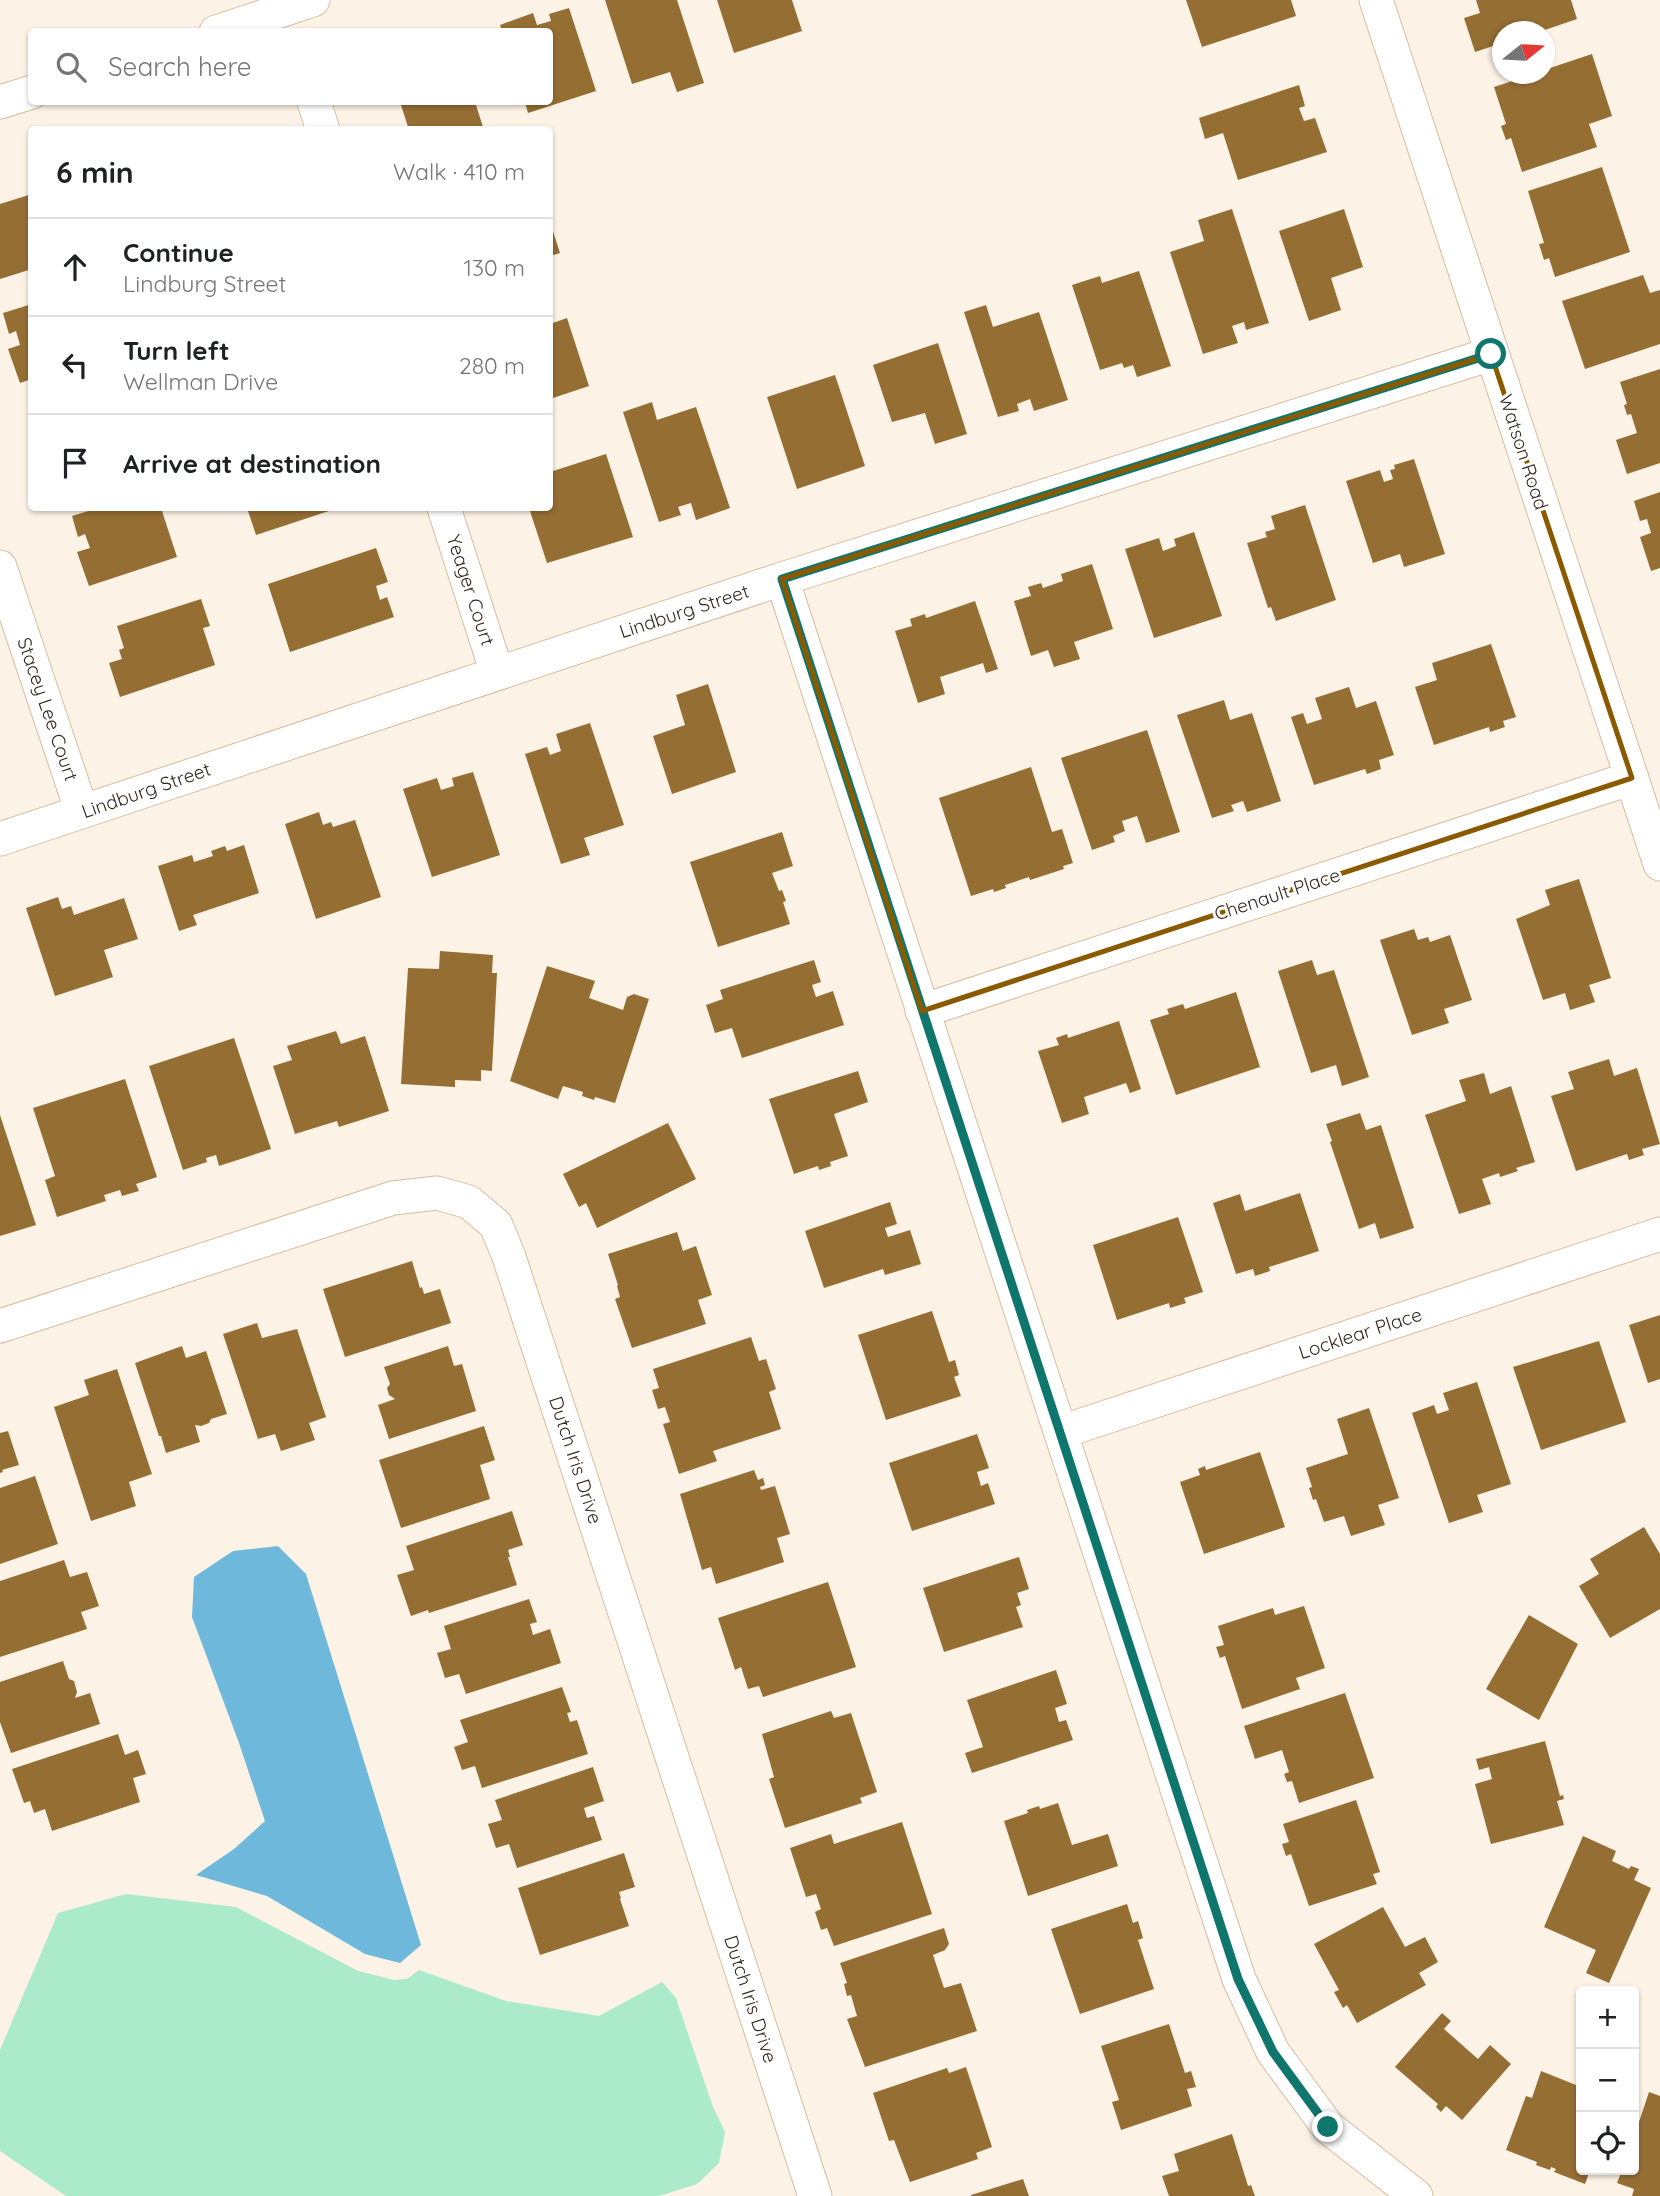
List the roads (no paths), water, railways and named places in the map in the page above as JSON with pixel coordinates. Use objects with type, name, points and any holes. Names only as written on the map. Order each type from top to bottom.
[{"type":"street","name":"Watson Road","points":[[1376,0],[1660,863]]},
{"type":"street","points":[[234,28],[296,14]]},
{"type":"street","points":[[0,102],[28,93]]},
{"type":"street","points":[[315,105],[322,126]]},
{"type":"street","name":"Lindburg Street","points":[[0,839],[782,579],[1491,354]]},
{"type":"street","name":"Yeager Court","points":[[445,511],[497,673]]},
{"type":"street","name":"Stacey Lee Court","points":[[0,567],[82,812]]},
{"type":"street","points":[[782,579],[1238,1979],[1273,2052],[1328,2127],[1416,2196]]},
{"type":"street","name":"Chenault Place","points":[[922,1011],[1632,778]]},
{"type":"street","name":"Dutch Iris Drive","points":[[0,1326],[393,1198],[437,1193],[469,1202],[496,1225],[509,1257],[815,2196]]},
{"type":"street","name":"Locklear Place","points":[[1061,1432],[1660,1234]]},
{"type":"water","points":[[278,1546],[306,1574],[421,1945],[400,1963],[365,1954],[267,1896],[196,1875],[234,1849],[265,1821],[192,1617],[194,1577],[233,1551]]}]
